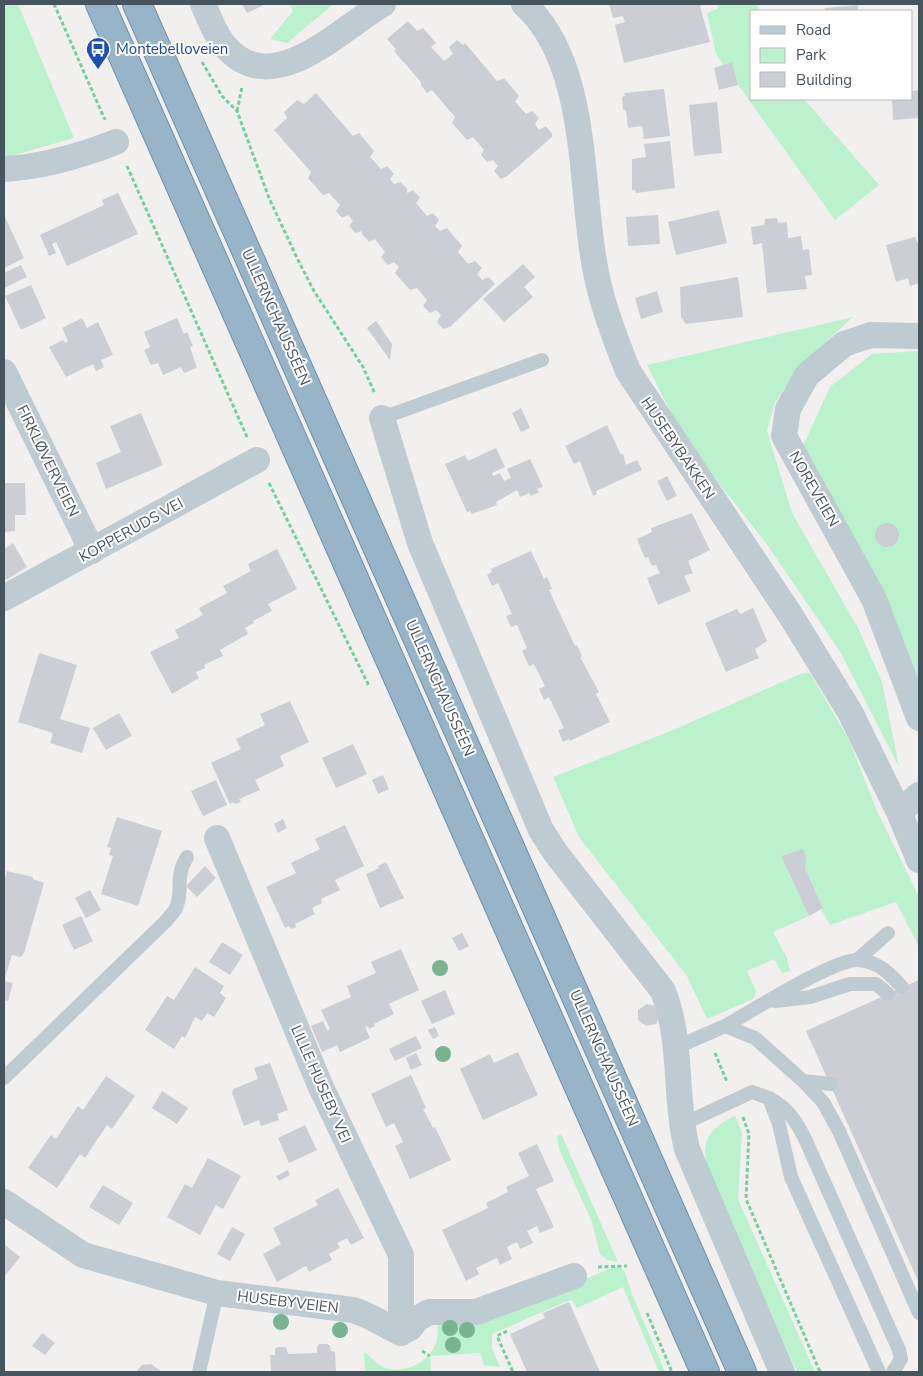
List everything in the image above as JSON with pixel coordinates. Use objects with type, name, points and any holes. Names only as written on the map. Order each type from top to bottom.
[{"type":"highway","points":[[100,4],[705,1372]]},
{"type":"highway","name":"ULLERNCHAUSSÉEN","points":[[137,4],[742,1372]]},
{"type":"street","points":[[203,4],[223,44],[234,55],[247,64],[278,66],[300,58],[383,4]]},
{"type":"street","name":"HUSEBYBAKKEN","points":[[524,4],[539,17],[559,52],[573,93],[594,264],[617,343],[628,371],[791,616],[850,712],[899,812],[919,860]]},
{"type":"street","points":[[4,169],[25,168],[82,155],[116,142]]},
{"type":"street","name":"NOREVEIEN","points":[[919,336],[871,335],[844,344],[807,375],[788,409],[784,436],[874,599],[919,718]]},
{"type":"street","name":"FIRKLØVERVEIEN","points":[[4,372],[92,551]]},
{"type":"street","points":[[382,418],[420,543],[541,830],[555,852],[663,991],[670,1008],[677,1047],[680,1125],[686,1148],[782,1372]]},
{"type":"street","name":"KOPPERUDS VEI","points":[[4,598],[257,460]]},
{"type":"street","points":[[899,812],[919,795]]},
{"type":"street","name":"LILLE HUSEBY VEI","points":[[217,838],[320,1085],[401,1255],[401,1333]]},
{"type":"street","name":"HUSEBYVEIEN","points":[[4,1202],[83,1255],[218,1293],[352,1310],[370,1315],[384,1326],[401,1333]]},
{"type":"street","points":[[401,1333],[410,1328],[417,1319],[429,1312],[476,1312],[574,1276]]},
{"type":"lane","points":[[382,418],[542,360]]},
{"type":"lane","points":[[4,1078],[166,921],[176,908],[179,891],[179,869],[186,857]]},
{"type":"lane","points":[[677,1047],[725,1026],[814,976],[857,960],[888,932]]},
{"type":"lane","points":[[857,960],[876,964],[889,972],[902,987]]},
{"type":"lane","points":[[768,1002],[810,997],[850,984],[876,984],[888,994]]},
{"type":"lane","points":[[725,1026],[755,1038],[804,1081],[823,1102],[839,1131],[919,1313]]},
{"type":"lane","points":[[804,1081],[831,1084]]},
{"type":"lane","points":[[680,1125],[752,1092],[782,1105],[796,1121],[899,1350],[901,1360],[894,1372]]},
{"type":"lane","points":[[769,1098],[780,1124],[791,1177],[879,1372]]},
{"type":"lane","points":[[199,1372],[218,1293]]},
{"type":"path","points":[[54,4],[257,460],[372,690]]},
{"type":"path","points":[[200,57],[222,96],[237,111],[269,198],[298,260],[314,291],[363,367],[372,386],[382,418]]},
{"type":"path","points":[[625,1261],[631,1275]]},
{"type":"path","points":[[646,1310],[672,1372]]},
{"type":"path","points":[[513,1372],[497,1336],[514,1328]]},
{"type":"green space","points":[[4,4],[18,4],[74,138],[4,158]]},
{"type":"green space","points":[[290,4],[334,4],[287,43],[270,39],[293,11]]},
{"type":"green space","points":[[717,4],[756,4],[759,10],[750,10],[750,100],[805,100],[879,185],[835,220],[716,54],[707,13],[718,9]]},
{"type":"green space","points":[[853,317],[798,367],[775,403],[767,431],[792,513],[858,628],[882,682],[899,767],[841,653],[766,543],[685,440],[647,365]]},
{"type":"green space","points":[[919,351],[919,696],[803,446],[830,387],[872,354]]},
{"type":"green space","points":[[810,673],[849,740],[877,811],[919,897],[919,947],[896,902],[830,925],[821,909],[823,907],[805,868],[803,849],[781,856],[809,916],[773,932],[787,958],[790,971],[782,973],[774,959],[747,971],[756,991],[753,999],[707,1019],[687,976],[579,837],[553,777],[671,731],[800,674]]},
{"type":"green space","points":[[735,1116],[742,1133],[738,1199],[815,1372],[797,1372],[709,1174],[705,1154],[708,1138],[718,1126]]},
{"type":"green space","points":[[561,1134],[618,1262],[607,1260],[600,1254],[592,1222],[559,1149],[557,1136]]},
{"type":"green space","points":[[614,1267],[621,1268],[625,1272],[632,1294],[665,1372],[659,1372],[623,1287],[577,1308],[572,1300],[565,1302],[492,1334],[492,1348],[500,1367],[484,1365],[480,1353],[430,1356],[431,1372],[365,1372],[364,1352],[385,1368],[396,1370],[416,1365],[431,1352],[436,1343],[438,1333],[437,1322],[542,1297]]},
{"type":"building","points":[[242,4],[266,4],[247,13]]},
{"type":"building","points":[[609,4],[705,4],[700,6],[710,42],[624,63],[615,25],[625,22],[623,16],[613,18]]},
{"type":"building","points":[[858,5],[858,10],[825,10],[825,8]]},
{"type":"building","points":[[408,21],[417,31],[423,28],[436,43],[431,47],[444,61],[453,54],[449,47],[457,40],[463,45],[465,43],[497,81],[504,78],[519,96],[515,102],[526,114],[532,111],[539,118],[535,124],[539,130],[546,126],[552,137],[501,179],[494,171],[498,166],[493,160],[487,162],[481,155],[484,150],[473,137],[467,140],[452,123],[455,117],[432,90],[427,93],[421,82],[394,51],[396,49],[387,39]]},
{"type":"building","points":[[732,62],[738,85],[719,90],[714,68]]},
{"type":"building","points":[[664,89],[670,136],[644,139],[642,126],[628,128],[622,97],[625,96],[624,93]]},
{"type":"building","points":[[919,90],[919,118],[893,120],[892,100],[913,100],[913,91]]},
{"type":"building","points":[[316,93],[353,136],[359,133],[374,151],[370,157],[381,169],[387,166],[394,174],[390,179],[394,184],[401,182],[407,189],[407,193],[413,190],[420,198],[416,203],[427,216],[433,213],[439,220],[435,226],[440,231],[447,228],[462,246],[458,252],[468,264],[475,261],[482,268],[477,274],[482,280],[489,277],[495,284],[450,327],[443,329],[437,322],[441,315],[436,310],[430,313],[423,306],[427,300],[417,288],[410,290],[395,273],[399,267],[394,262],[388,265],[381,257],[385,252],[375,239],[369,242],[362,234],[362,231],[356,233],[349,226],[353,221],[348,215],[342,218],[336,211],[340,205],[329,193],[323,195],[308,178],[311,172],[274,130],[287,118],[284,112],[297,100],[304,104]]},
{"type":"building","points":[[717,102],[722,153],[694,156],[689,105]]},
{"type":"building","points":[[670,141],[675,188],[636,193],[635,190],[632,190],[632,159],[646,157],[644,144]]},
{"type":"building","points":[[118,193],[138,234],[67,266],[56,242],[52,244],[56,253],[49,256],[40,235],[104,205],[102,200]]},
{"type":"building","points":[[719,210],[727,243],[676,255],[668,222]]},
{"type":"building","points":[[658,215],[660,244],[628,246],[626,217]]},
{"type":"building","points":[[4,218],[24,258],[4,268]]},
{"type":"building","points":[[777,218],[778,223],[787,222],[788,238],[801,236],[803,250],[809,249],[812,275],[805,276],[807,289],[767,293],[762,243],[753,245],[751,227],[764,225],[765,219]]},
{"type":"building","points":[[915,237],[919,246],[919,283],[910,286],[908,278],[896,282],[886,245]]},
{"type":"building","points":[[523,264],[535,277],[524,287],[533,297],[504,322],[483,299]]},
{"type":"building","points":[[21,265],[27,277],[4,288],[4,273]]},
{"type":"building","points":[[738,277],[743,317],[686,324],[681,317],[680,287]]},
{"type":"building","points":[[31,285],[46,318],[21,330],[5,296]]},
{"type":"building","points":[[657,291],[663,312],[641,319],[635,298]]},
{"type":"building","points":[[82,318],[87,328],[98,322],[113,355],[101,360],[104,367],[96,371],[93,364],[66,377],[49,347],[63,340],[65,343],[68,341],[62,328]]},
{"type":"building","points":[[177,318],[184,334],[187,332],[193,346],[190,347],[197,368],[184,373],[181,367],[163,375],[158,363],[151,365],[144,350],[150,347],[144,332]]},
{"type":"building","points":[[376,321],[392,344],[390,360],[367,328]]},
{"type":"building","points":[[521,408],[530,428],[521,432],[512,413]]},
{"type":"building","points":[[141,413],[163,465],[106,489],[96,463],[121,452],[110,426]]},
{"type":"building","points":[[607,425],[621,455],[623,454],[626,465],[637,460],[642,470],[596,491],[597,494],[593,496],[580,461],[574,464],[565,446]]},
{"type":"building","points":[[496,448],[505,467],[492,473],[493,476],[500,473],[504,481],[511,478],[507,469],[530,459],[543,487],[537,489],[539,492],[531,496],[529,493],[520,497],[517,490],[496,502],[497,505],[472,514],[470,511],[467,512],[445,464],[465,455],[468,461]]},
{"type":"building","points":[[667,476],[677,496],[667,501],[657,481]]},
{"type":"building","points":[[4,483],[25,483],[26,515],[15,515],[15,531],[4,532]]},
{"type":"building","points":[[692,513],[710,550],[688,561],[693,573],[684,576],[691,591],[658,605],[647,578],[660,573],[656,565],[652,566],[648,557],[645,558],[637,539],[652,532],[651,528]]},
{"type":"building","points":[[887,523],[895,527],[899,535],[895,543],[887,547],[879,543],[875,535],[879,527]]},
{"type":"building","points":[[13,543],[27,567],[6,580],[4,576],[4,549]]},
{"type":"building","points":[[277,549],[297,589],[268,604],[272,611],[253,621],[254,623],[245,628],[248,634],[220,650],[223,656],[204,665],[205,668],[196,672],[199,678],[172,694],[150,652],[179,638],[175,630],[203,615],[199,608],[227,593],[223,586],[251,571],[248,564]]},
{"type":"building","points":[[531,551],[544,579],[547,577],[552,589],[549,590],[575,646],[577,645],[582,656],[580,657],[599,692],[596,694],[610,722],[570,741],[569,739],[563,742],[558,730],[564,728],[549,697],[544,700],[539,689],[545,686],[534,664],[529,666],[522,651],[527,648],[517,625],[511,627],[506,616],[512,614],[498,583],[492,586],[487,575],[492,572],[491,569]]},
{"type":"building","points":[[753,608],[767,641],[755,649],[759,658],[726,672],[705,623],[737,609],[740,614]]},
{"type":"building","points":[[39,653],[77,665],[60,719],[90,728],[82,753],[50,743],[53,733],[18,722]]},
{"type":"building","points":[[290,701],[309,742],[280,756],[284,766],[255,780],[260,790],[239,799],[241,802],[230,804],[211,763],[241,749],[236,739],[265,725],[260,714]]},
{"type":"building","points":[[119,713],[132,736],[106,750],[93,728]]},
{"type":"building","points":[[353,744],[367,774],[336,788],[322,758]]},
{"type":"building","points":[[383,775],[389,789],[378,794],[372,780]]},
{"type":"building","points":[[216,780],[227,805],[203,816],[191,791]]},
{"type":"building","points":[[117,817],[162,831],[138,906],[101,894],[113,856],[109,855],[111,848],[107,847]]},
{"type":"building","points":[[283,819],[287,828],[278,833],[274,824]]},
{"type":"building","points":[[345,825],[364,866],[335,880],[340,890],[321,899],[322,903],[312,908],[315,914],[295,924],[296,927],[291,929],[289,926],[285,928],[266,887],[296,873],[291,863],[320,849],[315,839]]},
{"type":"building","points":[[803,849],[806,856],[805,868],[823,908],[809,916],[781,856]]},
{"type":"building","points":[[386,862],[404,898],[380,908],[366,874],[379,868],[378,866]]},
{"type":"building","points":[[205,866],[216,878],[197,897],[186,886]]},
{"type":"building","points":[[7,871],[33,877],[33,879],[44,883],[24,953],[21,957],[12,955],[4,981],[4,882]]},
{"type":"building","points":[[90,890],[101,910],[86,918],[75,898]]},
{"type":"building","points":[[81,916],[93,941],[74,950],[62,925]]},
{"type":"building","points":[[462,933],[469,946],[459,951],[452,938]]},
{"type":"building","points":[[222,942],[243,955],[230,975],[209,962]]},
{"type":"building","points":[[401,949],[419,990],[389,1004],[394,1014],[374,1024],[375,1026],[369,1029],[368,1026],[365,1027],[370,1038],[340,1052],[337,1045],[322,1052],[311,1026],[323,1021],[327,1030],[330,1029],[321,1010],[351,997],[347,986],[376,973],[371,962]]},
{"type":"building","points":[[195,967],[224,986],[220,993],[226,998],[214,1017],[207,1013],[202,1021],[195,1017],[185,1038],[182,1036],[174,1049],[145,1030],[167,996],[174,1000]]},
{"type":"building","points":[[919,980],[919,1283],[806,1031]]},
{"type":"building","points":[[4,981],[13,983],[8,1001],[4,1000]]},
{"type":"building","points":[[445,990],[455,1014],[432,1024],[421,1001]]},
{"type":"building","points":[[647,1004],[656,1006],[660,1015],[656,1024],[646,1026],[638,1020],[638,1010]]},
{"type":"building","points":[[435,1027],[439,1036],[433,1039],[428,1030]]},
{"type":"building","points":[[416,1036],[422,1048],[395,1061],[389,1049]]},
{"type":"building","points":[[518,1052],[538,1095],[483,1120],[460,1069],[490,1054],[494,1063]]},
{"type":"building","points":[[416,1053],[422,1065],[411,1070],[406,1058]]},
{"type":"building","points":[[270,1063],[288,1110],[277,1114],[279,1120],[261,1126],[259,1120],[244,1126],[232,1093],[233,1089],[258,1079],[254,1068]]},
{"type":"building","points":[[411,1075],[426,1108],[423,1109],[433,1128],[435,1127],[451,1160],[410,1179],[395,1146],[403,1142],[394,1123],[386,1127],[371,1094]]},
{"type":"building","points":[[106,1076],[135,1096],[112,1129],[107,1125],[85,1158],[80,1154],[57,1188],[28,1168],[51,1135],[56,1139],[78,1106],[83,1110]]},
{"type":"building","points":[[162,1091],[188,1108],[177,1124],[152,1108]]},
{"type":"building","points":[[305,1125],[317,1150],[289,1163],[278,1138]]},
{"type":"building","points":[[537,1144],[554,1181],[536,1189],[554,1227],[540,1233],[537,1226],[527,1231],[533,1243],[520,1249],[517,1242],[507,1247],[512,1259],[500,1265],[497,1258],[476,1268],[479,1274],[466,1281],[442,1230],[488,1208],[486,1203],[508,1192],[506,1187],[529,1176],[518,1153]]},
{"type":"building","points":[[208,1158],[241,1176],[223,1209],[216,1205],[200,1235],[167,1217],[185,1184],[192,1188]]},
{"type":"building","points":[[288,1170],[290,1175],[279,1181],[276,1176]]},
{"type":"building","points":[[103,1185],[133,1203],[119,1225],[89,1207]]},
{"type":"building","points":[[338,1188],[364,1238],[351,1245],[347,1238],[337,1243],[340,1248],[329,1254],[332,1260],[309,1272],[306,1266],[277,1282],[263,1254],[281,1244],[273,1228],[318,1205],[315,1200]]},
{"type":"building","points":[[232,1227],[245,1234],[230,1261],[217,1254]]},
{"type":"building","points":[[4,1244],[20,1257],[4,1277]]},
{"type":"building","points":[[569,1302],[600,1372],[527,1372],[510,1334],[545,1318],[543,1313]]},
{"type":"building","points":[[42,1333],[55,1343],[45,1355],[32,1346]]},
{"type":"building","points":[[319,1344],[327,1344],[330,1346],[331,1351],[335,1352],[336,1372],[271,1372],[270,1355],[275,1355],[275,1349],[278,1347],[286,1347],[288,1354],[317,1353]]},
{"type":"building","points":[[151,1364],[162,1372],[136,1372],[142,1365]]},
{"type":"place","name":"Montebelloveien","points":[[98,70]]}]
